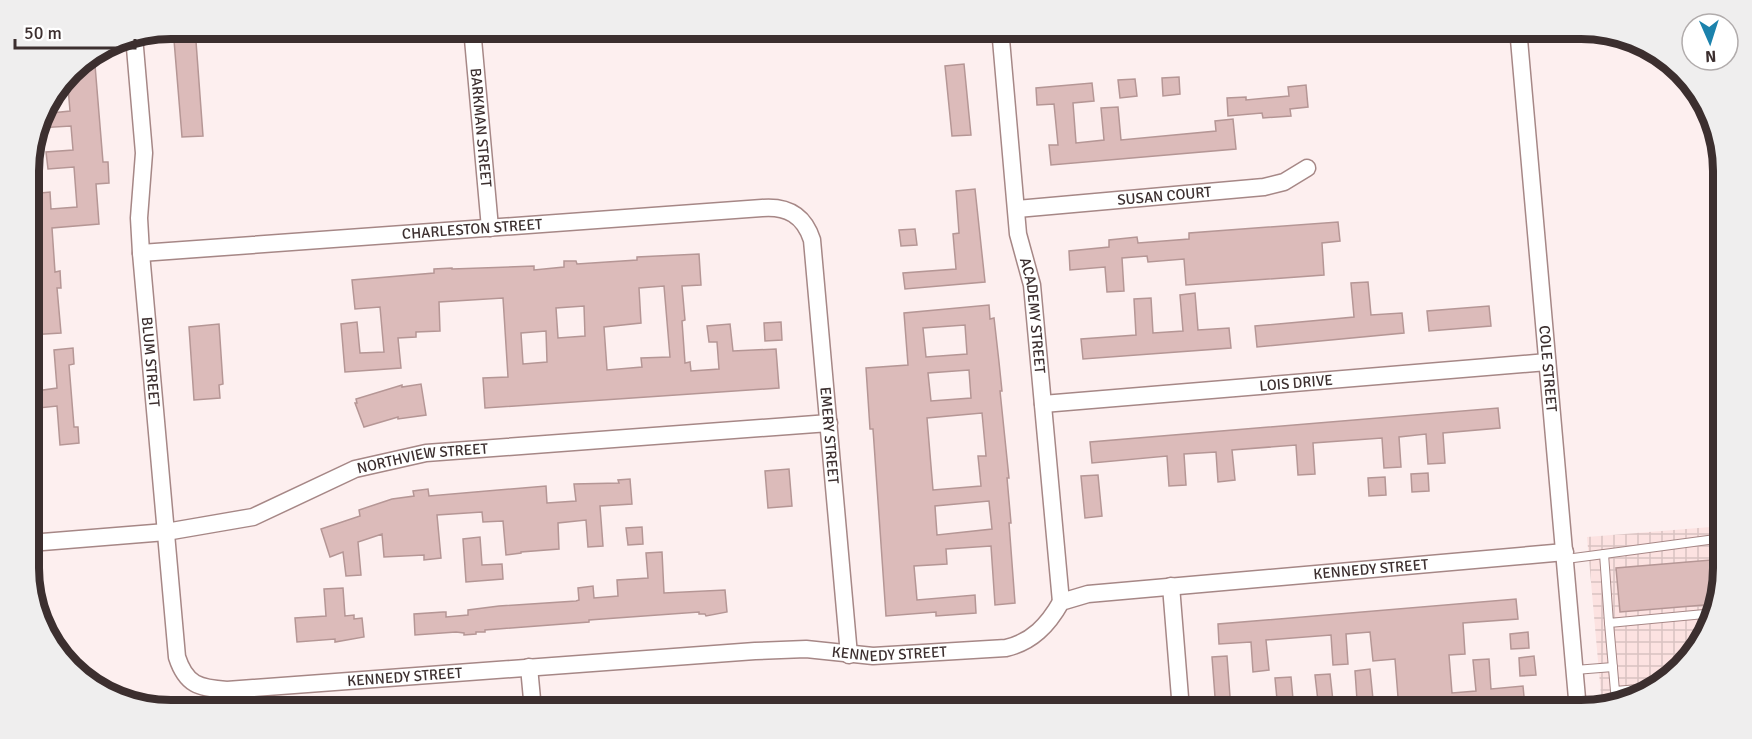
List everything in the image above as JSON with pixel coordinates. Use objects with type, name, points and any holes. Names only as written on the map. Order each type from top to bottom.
[{"type":"street","name":"BARKMAN STREET","points":[[473,39],[490,228]]},
{"type":"street","name":"ACADEMY STREET","points":[[1001,39],[1018,234],[1032,285],[1061,602]]},
{"type":"street","name":"COLE STREET","points":[[1519,39],[1577,700]]},
{"type":"street","name":"BLUM STREET","points":[[135,45],[144,153],[139,218],[141,253],[177,657],[182,672],[193,683]]},
{"type":"street","name":"SUSAN COURT","points":[[1017,209],[1264,187],[1284,182],[1307,168]]},
{"type":"street","name":"CHARLESTON STREET","points":[[141,253],[776,207],[788,210],[800,217]]},
{"type":"street","name":"EMERY STREET","points":[[800,217],[809,229],[812,240],[849,655]]},
{"type":"street","name":"LOIS DRIVE","points":[[1043,404],[1547,362]]},
{"type":"street","name":"NORTHVIEW STREET","points":[[39,542],[166,532],[253,517],[355,469],[426,453],[829,423]]},
{"type":"street","name":"KENNEDY STREET","points":[[193,683],[208,689],[227,690],[765,651],[806,650],[849,655],[903,655],[1015,646],[1033,637],[1061,602],[1088,594],[1171,585],[1565,555]]},
{"type":"street","points":[[1171,585],[1180,700]]},
{"type":"street","points":[[529,667],[532,700]]},
{"type":"lane","points":[[1565,555],[1604,554],[1713,539]]},
{"type":"lane","points":[[1604,554],[1615,691],[1631,690]]},
{"type":"lane","points":[[1609,623],[1704,614]]},
{"type":"lane","points":[[1575,670],[1613,667]]},
{"type":"shaded area","points":[[1713,527],[1713,576],[1710,594],[1706,610],[1691,641],[1674,661],[1654,678],[1623,693],[1601,698],[1587,537]]},
{"type":"building","points":[[174,39],[196,39],[203,136],[182,137]]},
{"type":"building","points":[[95,63],[103,162],[108,162],[109,183],[96,184],[99,224],[52,228],[55,272],[60,271],[61,288],[57,288],[61,333],[39,334],[39,193],[50,192],[51,209],[77,207],[74,167],[48,169],[46,152],[73,150],[71,126],[47,127],[53,113],[70,111],[68,89]]},
{"type":"building","points":[[964,64],[971,135],[952,136],[945,66]]},
{"type":"building","points":[[1179,77],[1180,94],[1163,96],[1162,78]]},
{"type":"building","points":[[1135,79],[1137,96],[1120,98],[1118,80]]},
{"type":"building","points":[[1092,83],[1094,101],[1073,103],[1076,143],[1104,140],[1101,108],[1118,107],[1121,140],[1216,131],[1215,121],[1233,119],[1236,149],[1051,165],[1049,145],[1058,145],[1054,104],[1037,105],[1036,88]]},
{"type":"building","points":[[1306,85],[1308,107],[1290,109],[1291,116],[1263,118],[1262,113],[1228,116],[1227,98],[1246,97],[1246,100],[1289,96],[1288,87]]},
{"type":"building","points":[[975,189],[985,282],[905,289],[903,273],[956,269],[953,234],[959,233],[956,191]]},
{"type":"building","points":[[1338,222],[1340,241],[1322,243],[1324,275],[1186,285],[1184,259],[1148,262],[1147,256],[1122,258],[1124,291],[1107,292],[1105,267],[1070,270],[1069,251],[1109,247],[1109,240],[1137,237],[1138,243],[1189,239],[1189,233]]},
{"type":"building","points":[[915,229],[917,245],[901,246],[899,230]]},
{"type":"building","points":[[699,254],[701,285],[682,286],[685,363],[690,362],[691,371],[719,369],[717,342],[709,342],[707,326],[730,324],[733,351],[776,349],[779,388],[485,408],[483,378],[508,377],[503,298],[439,302],[440,331],[416,332],[416,337],[398,338],[401,368],[345,372],[341,324],[357,322],[360,353],[384,352],[380,307],[355,309],[352,280],[434,273],[434,269],[452,268],[534,266],[534,270],[564,267],[564,261],[576,261],[577,264],[637,260],[637,257]],"holes":[[[664,286],[670,357],[641,358],[642,367],[607,370],[604,327],[641,323],[639,288]],[[584,306],[585,336],[558,338],[556,308]],[[546,331],[547,362],[523,364],[521,333]]]},
{"type":"building","points":[[1368,282],[1371,315],[1402,313],[1404,333],[1257,347],[1255,326],[1354,317],[1351,283]]},
{"type":"building","points":[[1195,293],[1198,330],[1229,328],[1231,348],[1083,359],[1081,339],[1136,335],[1134,299],[1151,298],[1153,333],[1183,331],[1180,295]]},
{"type":"building","points":[[989,305],[990,319],[994,318],[1009,478],[1007,478],[1011,523],[1009,523],[1015,603],[995,605],[991,546],[946,549],[947,564],[914,566],[917,600],[975,595],[976,613],[936,616],[936,612],[886,616],[873,429],[870,429],[866,368],[908,365],[904,313]],"holes":[[[965,325],[967,354],[926,357],[923,328]],[[969,370],[971,398],[931,401],[928,373]],[[982,413],[986,456],[978,456],[981,486],[933,490],[927,418]],[[989,501],[992,529],[937,535],[935,506]]]},
{"type":"building","points":[[1489,306],[1491,326],[1429,331],[1427,311]]},
{"type":"building","points":[[781,322],[782,340],[765,341],[764,323]]},
{"type":"building","points":[[219,324],[223,384],[219,385],[220,398],[194,400],[189,327]]},
{"type":"building","points":[[73,348],[74,364],[69,365],[74,427],[78,427],[79,443],[60,445],[57,406],[39,408],[39,391],[57,388],[54,350]]},
{"type":"building","points":[[421,384],[426,415],[398,419],[398,417],[364,427],[355,403],[357,403],[356,399],[402,385],[402,387]]},
{"type":"building","points":[[1498,408],[1500,428],[1443,433],[1445,463],[1428,464],[1426,434],[1399,437],[1401,467],[1384,468],[1382,438],[1313,443],[1315,474],[1298,475],[1296,445],[1232,450],[1235,480],[1218,482],[1216,452],[1184,454],[1186,485],[1169,486],[1167,456],[1092,463],[1090,442]]},
{"type":"building","points":[[789,469],[792,506],[768,508],[765,471]]},
{"type":"building","points":[[1428,473],[1429,491],[1412,492],[1411,474]]},
{"type":"building","points":[[1098,475],[1102,516],[1085,518],[1081,476]]},
{"type":"building","points":[[1385,477],[1386,495],[1369,496],[1368,478]]},
{"type":"building","points":[[630,479],[632,504],[600,506],[603,546],[588,547],[586,520],[558,523],[559,549],[506,555],[503,521],[483,522],[482,512],[437,515],[441,558],[424,560],[424,555],[384,557],[382,534],[358,542],[361,575],[346,576],[343,552],[330,557],[321,529],[360,516],[359,510],[392,499],[414,496],[413,491],[428,489],[429,496],[546,486],[547,503],[576,501],[574,484],[619,483],[618,480]]},
{"type":"building","points":[[642,527],[643,544],[628,545],[626,528]]},
{"type":"building","points":[[480,537],[482,565],[502,564],[503,579],[466,582],[463,539]]},
{"type":"building","points":[[662,552],[664,593],[725,590],[727,612],[706,616],[699,612],[589,620],[589,622],[485,630],[485,632],[464,635],[464,633],[456,632],[415,635],[414,614],[446,612],[446,617],[468,615],[468,610],[499,606],[576,601],[579,600],[578,588],[593,586],[594,598],[618,596],[617,580],[648,578],[646,553]]},
{"type":"building","points":[[1713,560],[1713,576],[1707,605],[1620,612],[1616,568]]},
{"type":"building","points":[[343,588],[345,616],[354,615],[354,619],[362,618],[364,637],[335,642],[335,639],[297,642],[295,618],[326,616],[324,589]]},
{"type":"building","points":[[1516,599],[1518,619],[1463,623],[1465,654],[1449,655],[1452,693],[1476,691],[1473,660],[1489,659],[1491,689],[1523,686],[1524,700],[1357,700],[1355,671],[1370,669],[1373,699],[1398,697],[1395,659],[1373,661],[1370,632],[1346,634],[1348,664],[1333,665],[1331,635],[1266,640],[1269,670],[1253,672],[1251,642],[1219,644],[1218,624]]},
{"type":"building","points":[[1528,632],[1529,648],[1511,649],[1510,634]]},
{"type":"building","points":[[1227,656],[1230,700],[1215,700],[1212,657]]},
{"type":"building","points":[[1534,656],[1536,675],[1520,676],[1519,658]]},
{"type":"building","points":[[1330,674],[1333,700],[1318,700],[1315,675]]},
{"type":"building","points":[[1291,677],[1293,700],[1277,700],[1275,678]]}]
